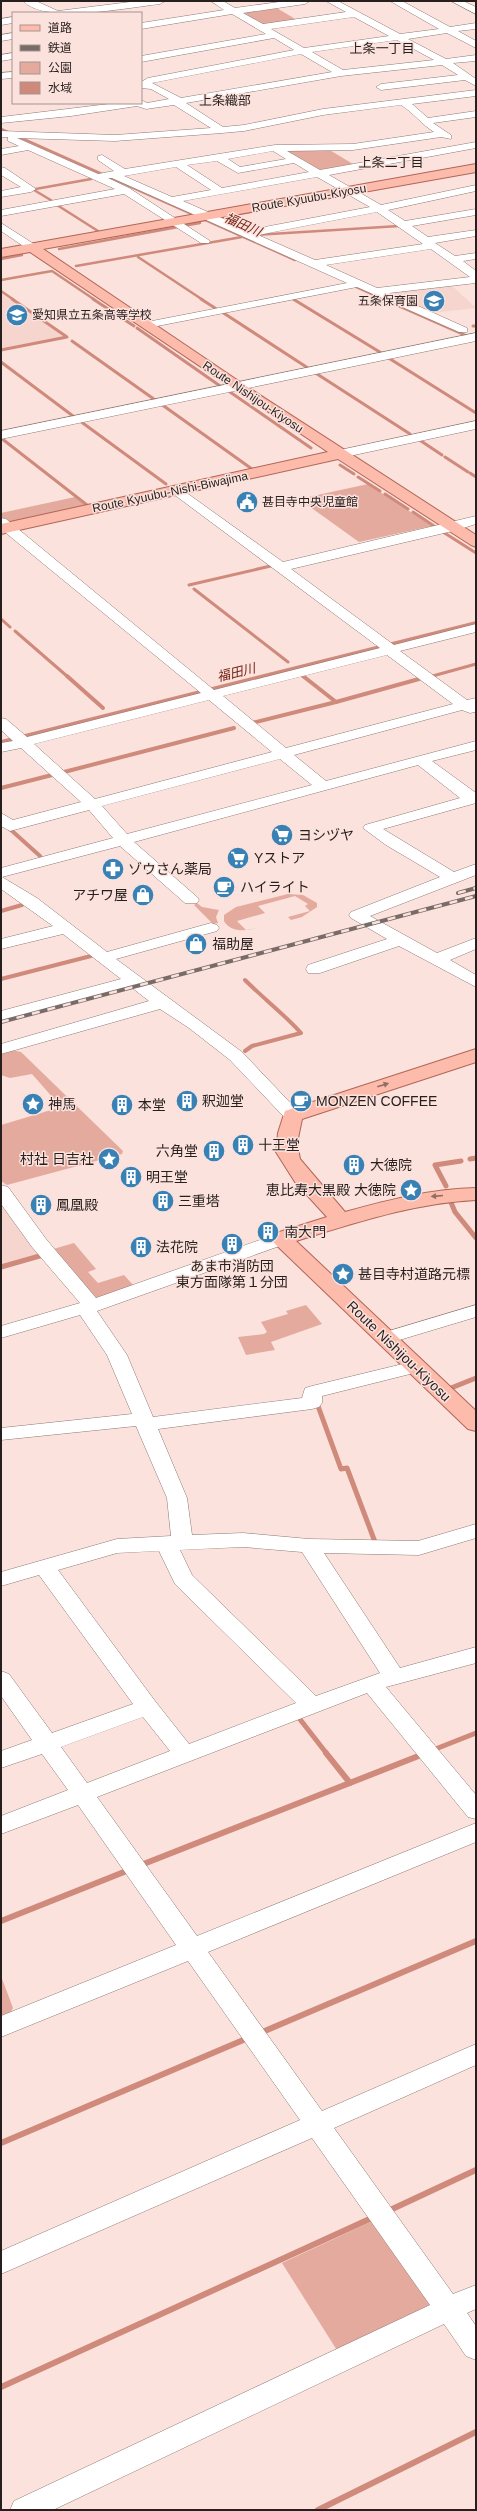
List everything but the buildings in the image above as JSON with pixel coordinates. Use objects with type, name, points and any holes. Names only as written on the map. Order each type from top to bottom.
[{"type":"main road","name":"Route Kyuubu-Kiyosu","points":[[1,253],[476,168]]},
{"type":"main road","name":"Route Nishijou-Kiyosu","points":[[33,248],[340,454],[476,542]]},
{"type":"main road","name":"Route Kyuubu-Nishi-Biwajima","points":[[3,526],[340,454]]},
{"type":"main road","points":[[341,1220],[293,1164],[287,1151],[288,1135],[292,1115],[476,1055]]},
{"type":"main road","points":[[281,1239],[403,1202],[434,1196],[476,1194]]},
{"type":"main road","name":"Route Nishijou-Kiyosu","points":[[281,1239],[476,1424]]},
{"type":"street","points":[[32,2],[53,1]]},
{"type":"street","points":[[97,1],[108,6]]},
{"type":"street","points":[[69,12],[108,6],[160,1]]},
{"type":"street","points":[[216,1],[341,73]]},
{"type":"street","points":[[142,26],[305,1]]},
{"type":"street","points":[[331,1],[444,62],[476,83]]},
{"type":"street","points":[[394,1],[476,45]]},
{"type":"street","points":[[456,1],[474,9]]},
{"type":"street","points":[[32,2],[53,12]]},
{"type":"street","points":[[275,5],[303,21]]},
{"type":"street","points":[[142,59],[303,21],[354,14]]},
{"type":"street","points":[[222,130],[177,102],[178,101],[144,85],[148,81],[302,51],[476,26]]},
{"type":"street","points":[[364,30],[380,27]]},
{"type":"street","points":[[142,53],[268,30]]},
{"type":"street","points":[[1,38],[12,36]]},
{"type":"street","points":[[285,41],[301,39]]},
{"type":"street","points":[[350,44],[363,51]]},
{"type":"street","points":[[1,48],[12,46]]},
{"type":"street","points":[[1,58],[12,56]]},
{"type":"street","points":[[142,104],[146,106],[341,73],[353,73],[476,58]]},
{"type":"street","points":[[377,59],[394,68]]},
{"type":"street","points":[[249,61],[292,81]]},
{"type":"street","points":[[353,73],[374,83],[416,110],[425,121],[442,134],[476,153]]},
{"type":"street","points":[[1,76],[12,74]]},
{"type":"street","points":[[374,83],[466,77]]},
{"type":"street","points":[[3,132],[22,136],[115,138],[222,130],[261,125],[323,112],[476,93]]},
{"type":"street","points":[[6,120],[71,114],[130,104]]},
{"type":"street","points":[[17,108],[3,110],[6,120],[20,128],[24,129],[61,125],[74,131],[80,138]]},
{"type":"street","points":[[425,121],[476,114]]},
{"type":"street","points":[[3,132],[29,147],[108,174],[275,148],[353,147],[442,134]]},
{"type":"street","points":[[22,136],[249,234],[476,188]]},
{"type":"street","points":[[172,200],[476,145]]},
{"type":"street","points":[[1,152],[29,147]]},
{"type":"street","points":[[275,148],[379,208],[451,260],[476,276]]},
{"type":"street","points":[[329,148],[360,166]]},
{"type":"street","points":[[217,156],[238,170],[295,160]]},
{"type":"street","points":[[102,158],[108,174],[124,191],[205,241]]},
{"type":"street","points":[[176,163],[220,191]]},
{"type":"street","points":[[1,170],[31,189],[1,194]]},
{"type":"street","points":[[1,213],[124,191]]},
{"type":"street","points":[[402,225],[476,212]]},
{"type":"street","points":[[1,226],[33,248]]},
{"type":"street","points":[[313,264],[476,233]]},
{"type":"street","points":[[249,234],[246,234],[313,264],[352,285],[375,292],[472,335]]},
{"type":"street","points":[[330,253],[427,242]]},
{"type":"street","points":[[451,260],[476,256]]},
{"type":"street","points":[[375,292],[476,280]]},
{"type":"street","points":[[147,325],[352,285]]},
{"type":"street","points":[[1,435],[238,386],[472,335],[476,328]]},
{"type":"street","points":[[340,454],[476,424]]},
{"type":"street","points":[[176,490],[387,647],[472,707]]},
{"type":"street","points":[[281,567],[476,520]]},
{"type":"street","points":[[3,526],[324,786]]},
{"type":"street","points":[[387,647],[476,618]]},
{"type":"street","points":[[1,748],[13,737],[387,647],[476,628]]},
{"type":"street","points":[[1,818],[10,826],[283,753],[472,707]]},
{"type":"street","points":[[1,722],[13,737],[92,804],[123,840],[191,900]]},
{"type":"street","points":[[1,873],[476,745]]},
{"type":"street","points":[[421,760],[474,799]]},
{"type":"street","points":[[454,879],[422,858],[391,842],[371,828],[474,799]]},
{"type":"street","points":[[476,869],[454,879],[357,915],[476,982]]},
{"type":"street","points":[[1,882],[67,928],[162,1003],[195,1024],[236,1056],[292,1115]]},
{"type":"street","points":[[1,944],[67,928]]},
{"type":"street","points":[[106,958],[211,928]]},
{"type":"street","points":[[314,969],[400,940]]},
{"type":"street","points":[[436,960],[476,943]]},
{"type":"street","points":[[1,1016],[135,981]]},
{"type":"street","points":[[1,1049],[162,1003]]},
{"type":"street","points":[[1,1191],[89,1307],[117,1355],[177,1498],[174,1543],[183,1579],[312,1706]]},
{"type":"street","points":[[1,1332],[89,1307],[281,1239]]},
{"type":"street","points":[[386,1338],[476,1311]]},
{"type":"street","points":[[1,1434],[144,1421],[174,1422],[312,1403],[312,1392],[415,1367]]},
{"type":"street","points":[[1,1579],[117,1546],[243,1540],[309,1546],[420,1548],[476,1531]]},
{"type":"street","points":[[309,1546],[327,1578],[394,1676]]},
{"type":"street","points":[[44,1567],[147,1707],[185,1754]]},
{"type":"street","points":[[1,1825],[371,1683],[476,1655]]},
{"type":"street","points":[[371,1683],[476,1811]]},
{"type":"street","points":[[4,1689],[46,1743],[193,1948],[476,2348]]},
{"type":"street","points":[[1,1760],[147,1707]]},
{"type":"street","points":[[1,2027],[476,1832]]},
{"type":"street","points":[[1,2263],[476,2054]]},
{"type":"street","points":[[24,2510],[476,2296]]},
{"type":"shaded area","name":"五条保育園","points":[[450,284],[476,308],[431,313],[384,292]]},
{"type":"shaded area","name":"愛知県立五条高等学校","points":[[1,293],[64,337],[1,349]]},
{"type":"shaded area","points":[[1,1198],[43,1254],[1,1266]]},
{"type":"green space","points":[[275,7],[297,20],[263,25],[241,12]]},
{"type":"green space","points":[[283,149],[328,149],[353,164],[319,170]]},
{"type":"green space","points":[[368,484],[432,526],[359,542],[299,499]]},
{"type":"green space","points":[[75,497],[86,506],[5,523],[1,520],[1,513]]},
{"type":"green space","points":[[288,894],[303,895],[317,903],[317,907],[302,917],[291,920],[288,917],[310,911],[305,906],[308,904],[295,896],[258,906],[265,913],[237,921],[246,930],[231,928],[224,921],[224,915],[236,907]]},
{"type":"green space","points":[[197,903],[202,907],[219,910],[216,917],[218,923],[213,924],[194,905]]},
{"type":"green space","points":[[12,1050],[21,1052],[123,1151],[122,1154],[7,1185],[1,1181],[1,1125],[61,1107],[32,1074],[10,1078],[1,1075],[1,1053]]},
{"type":"green space","points":[[74,1243],[96,1269],[88,1272],[98,1283],[124,1275],[134,1286],[96,1300],[50,1250]]},
{"type":"green space","points":[[306,1305],[322,1324],[271,1342],[275,1350],[246,1355],[238,1337],[264,1334],[267,1332],[261,1322],[288,1314],[286,1311]]},
{"type":"green space","points":[[1,1976],[13,2008],[11,2012],[1,2016]]},
{"type":"green space","points":[[377,2219],[438,2305],[340,2355],[282,2263]]},
{"type":"water","points":[[476,621],[476,626],[1,746],[1,740]]},
{"type":"waterway","name":"福田川","points":[[1,129],[295,260]]},
{"type":"waterway","points":[[30,190],[91,179]]},
{"type":"waterway","points":[[34,190],[54,202]]},
{"type":"waterway","points":[[57,205],[98,231]]},
{"type":"waterway","points":[[183,226],[200,223]]},
{"type":"waterway","points":[[255,235],[399,226]]},
{"type":"waterway","points":[[59,249],[178,227]]},
{"type":"waterway","points":[[76,266],[242,237]]},
{"type":"waterway","points":[[1,259],[22,255]]},
{"type":"waterway","points":[[138,257],[203,300]]},
{"type":"waterway","points":[[1,280],[52,271],[95,300]]},
{"type":"waterway","name":"福田川","points":[[352,285],[385,300]]},
{"type":"waterway","points":[[1,291],[14,300]]},
{"type":"waterway","points":[[1,350],[67,337],[12,299]]},
{"type":"waterway","points":[[93,299],[134,326]]},
{"type":"waterway","points":[[201,299],[218,310]]},
{"type":"waterway","points":[[293,299],[383,354]]},
{"type":"waterway","name":"福田川","points":[[383,299],[476,340]]},
{"type":"waterway","points":[[222,312],[311,370]]},
{"type":"waterway","points":[[137,328],[223,388]]},
{"type":"waterway","points":[[72,341],[158,402]]},
{"type":"waterway","points":[[387,357],[476,413]]},
{"type":"waterway","points":[[1,362],[73,416]]},
{"type":"waterway","points":[[314,372],[410,434]]},
{"type":"waterway","points":[[230,392],[311,448]]},
{"type":"waterway","points":[[161,404],[252,469]]},
{"type":"waterway","points":[[80,421],[166,484]]},
{"type":"waterway","points":[[1,438],[87,505]]},
{"type":"waterway","points":[[421,441],[442,455]]},
{"type":"waterway","points":[[445,457],[468,472]]},
{"type":"waterway","points":[[340,465],[354,474]]},
{"type":"waterway","points":[[470,473],[476,477]]},
{"type":"waterway","points":[[358,477],[380,491]]},
{"type":"waterway","points":[[385,494],[408,509]]},
{"type":"waterway","points":[[413,512],[437,528]]},
{"type":"waterway","points":[[443,532],[476,553]]},
{"type":"waterway","points":[[189,585],[275,565]]},
{"type":"waterway","points":[[194,589],[288,662]]},
{"type":"waterway","points":[[1,619],[10,627]]},
{"type":"waterway","points":[[15,631],[68,677]]},
{"type":"waterway","points":[[432,676],[429,677],[476,664]]},
{"type":"waterway","points":[[67,676],[103,708]]},
{"type":"waterway","points":[[303,676],[336,702]]},
{"type":"waterway","points":[[336,702],[419,679]]},
{"type":"waterway","points":[[252,723],[336,702]]},
{"type":"waterway","points":[[64,772],[234,728]]},
{"type":"waterway","points":[[1,788],[52,775]]},
{"type":"waterway","points":[[1,821],[40,856]]},
{"type":"waterway","points":[[1,911],[22,905]]},
{"type":"waterway","points":[[1,979],[91,956]]},
{"type":"waterway","points":[[245,980],[301,1033],[252,1046],[245,1051]]},
{"type":"waterway","points":[[470,1159],[476,1158]]},
{"type":"waterway","points":[[446,1186],[435,1165],[461,1161]]},
{"type":"waterway","points":[[450,1200],[455,1212],[476,1238]]},
{"type":"waterway","points":[[1,1267],[43,1255]]},
{"type":"waterway","points":[[451,1388],[476,1378]]},
{"type":"waterway","points":[[318,1406],[341,1469],[347,1468],[375,1542]]},
{"type":"waterway","points":[[299,1718],[327,1754]]},
{"type":"waterway","points":[[433,1750],[476,1733]]},
{"type":"waterway","points":[[326,1753],[350,1783]]},
{"type":"waterway","points":[[350,1783],[421,1755]]},
{"type":"waterway","points":[[141,1865],[350,1783]]},
{"type":"waterway","points":[[1,1921],[124,1872]]},
{"type":"waterway","points":[[260,2033],[476,1941]]},
{"type":"waterway","points":[[1,2143],[248,2038]]},
{"type":"waterway","points":[[388,2211],[476,2170]]},
{"type":"waterway","points":[[1,2387],[374,2217]]},
{"type":"waterway","points":[[318,2510],[476,2432]]},
{"type":"railway","points":[[458,893],[476,888]]},
{"type":"railway","points":[[1,1022],[476,896]]},
{"type":"place","name":"五条保育園","points":[[434,301]]},
{"type":"place","name":"愛知県立五条高等学校","points":[[17,315]]},
{"type":"place","name":"甚目寺中央児童館","points":[[247,502]]},
{"type":"place","name":"ヨシヅヤ","points":[[282,835]]},
{"type":"place","name":"Yストア","points":[[238,858]]},
{"type":"place","name":"ゾウさん薬局","points":[[113,869]]},
{"type":"place","name":"ハイライト","points":[[224,887]]},
{"type":"place","name":"アチワ屋","points":[[143,895]]},
{"type":"place","name":"福助屋","points":[[196,944]]},
{"type":"place","name":"釈迦堂","points":[[187,1101]]},
{"type":"place","name":"MONZEN COFFEE","points":[[301,1101]]},
{"type":"place","name":"神馬","points":[[33,1104]]},
{"type":"place","name":"本堂","points":[[122,1105]]},
{"type":"place","name":"十王堂","points":[[243,1145]]},
{"type":"place","name":"六角堂","points":[[214,1151]]},
{"type":"place","name":"村社 日吉社","points":[[109,1159]]},
{"type":"place","name":"大徳院","points":[[354,1165]]},
{"type":"place","name":"明王堂","points":[[131,1177]]},
{"type":"place","name":"恵比寿大黒殿 大徳院","points":[[411,1190]]},
{"type":"place","name":"三重塔","points":[[163,1201]]},
{"type":"place","name":"鳳凰殿","points":[[41,1205]]},
{"type":"place","name":"南大門","points":[[268,1232]]},
{"type":"place","name":"あま市消防団 東方面隊第１分団","points":[[232,1244]]},
{"type":"place","name":"法花院","points":[[141,1247]]},
{"type":"place","name":"甚目寺村道路元標","points":[[343,1274]]},
{"type":"district","name":"上条一丁目","points":[[382,48]]},
{"type":"district","name":"上条織部","points":[[225,100]]},
{"type":"district","name":"上条二丁目","points":[[391,162]]}]
